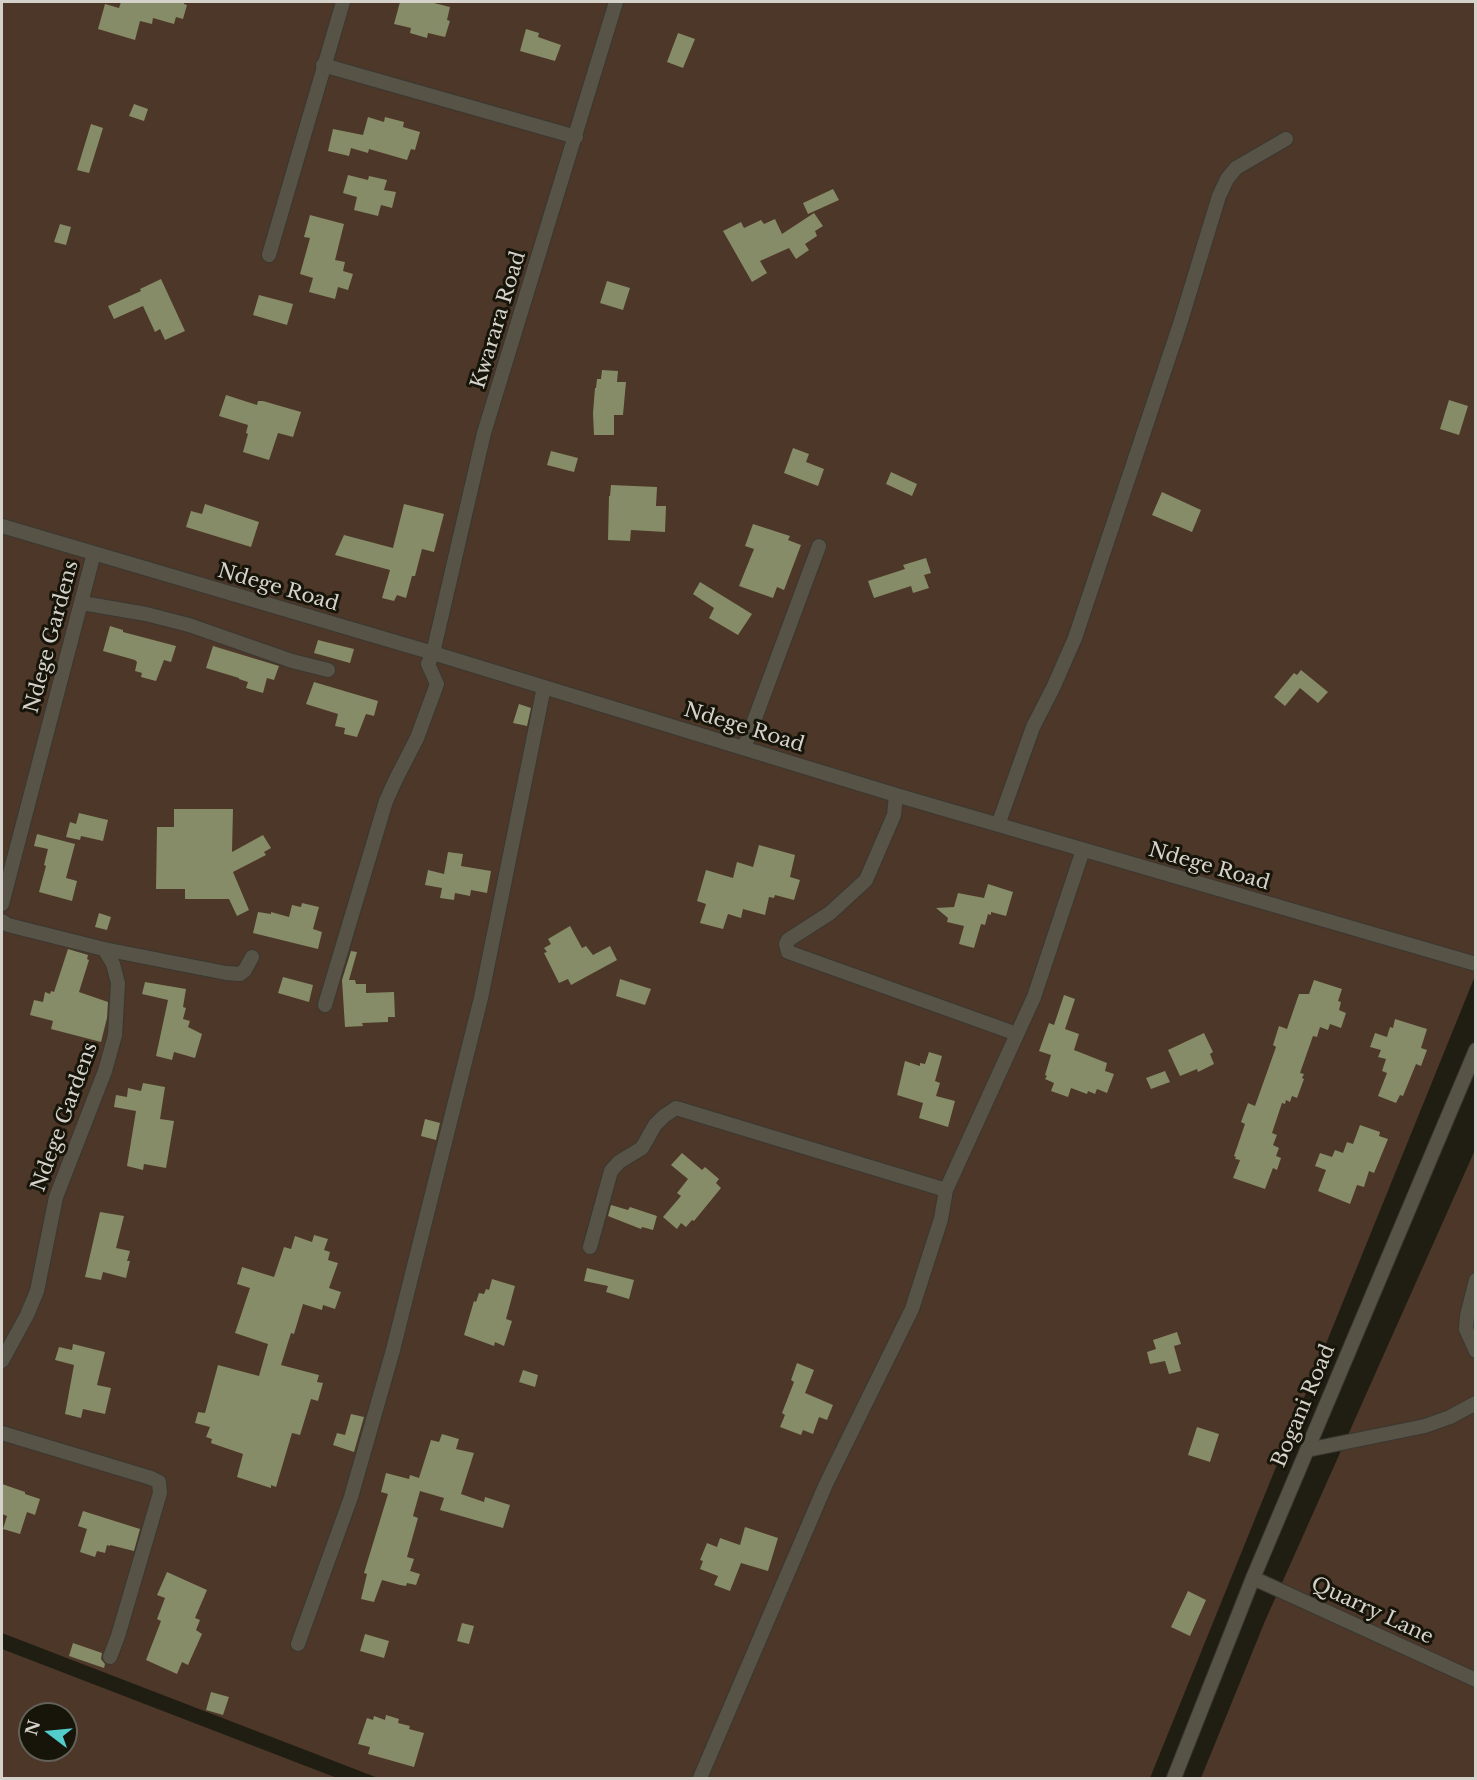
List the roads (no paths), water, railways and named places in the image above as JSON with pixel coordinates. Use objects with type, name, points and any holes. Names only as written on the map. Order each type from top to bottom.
[{"type":"street","points":[[269,255],[343,2]]},
{"type":"street","name":"Kwarara Road","points":[[325,1005],[386,801],[417,738],[437,684],[428,664],[433,653],[484,433],[616,2]]},
{"type":"street","points":[[323,65],[576,137]]},
{"type":"street","points":[[998,825],[1033,727],[1075,638],[1180,324],[1219,196],[1227,179],[1236,168],[1286,139]]},
{"type":"street","name":"Ndege Road","points":[[2,526],[433,653],[896,795],[1476,964]]},
{"type":"street","points":[[744,748],[819,546]]},
{"type":"street","name":"Ndege Gardens","points":[[2,904],[94,553]]},
{"type":"street","points":[[82,603],[146,614],[292,661],[328,670]]},
{"type":"street","points":[[298,1644],[351,1497],[393,1350],[481,998],[544,687]]},
{"type":"street","points":[[896,795],[894,815],[866,880],[830,913],[788,940],[788,952],[1017,1034]]},
{"type":"street","points":[[700,1779],[826,1484],[912,1309],[941,1219],[946,1190],[1034,997],[1083,850]]},
{"type":"street","points":[[2,921],[8,925],[104,949],[234,974],[240,974],[245,970],[252,957]]},
{"type":"street","name":"Ndege Gardens","points":[[2,1361],[37,1292],[56,1197],[105,1071],[115,1035],[118,983],[113,964],[104,949]]},
{"type":"street","name":"Bogani Road","points":[[1174,1779],[1252,1578],[1476,1050]]},
{"type":"street","points":[[590,1247],[611,1171],[619,1162],[642,1148],[655,1125],[676,1108],[946,1190]]},
{"type":"street","points":[[1476,1280],[1466,1329],[1476,1351]]},
{"type":"street","points":[[1307,1450],[1425,1426],[1450,1417],[1476,1403]]},
{"type":"street","points":[[2,1433],[159,1482],[160,1493],[110,1657]]},
{"type":"street","name":"Quarry Lane","points":[[1252,1578],[1476,1680]]}]
